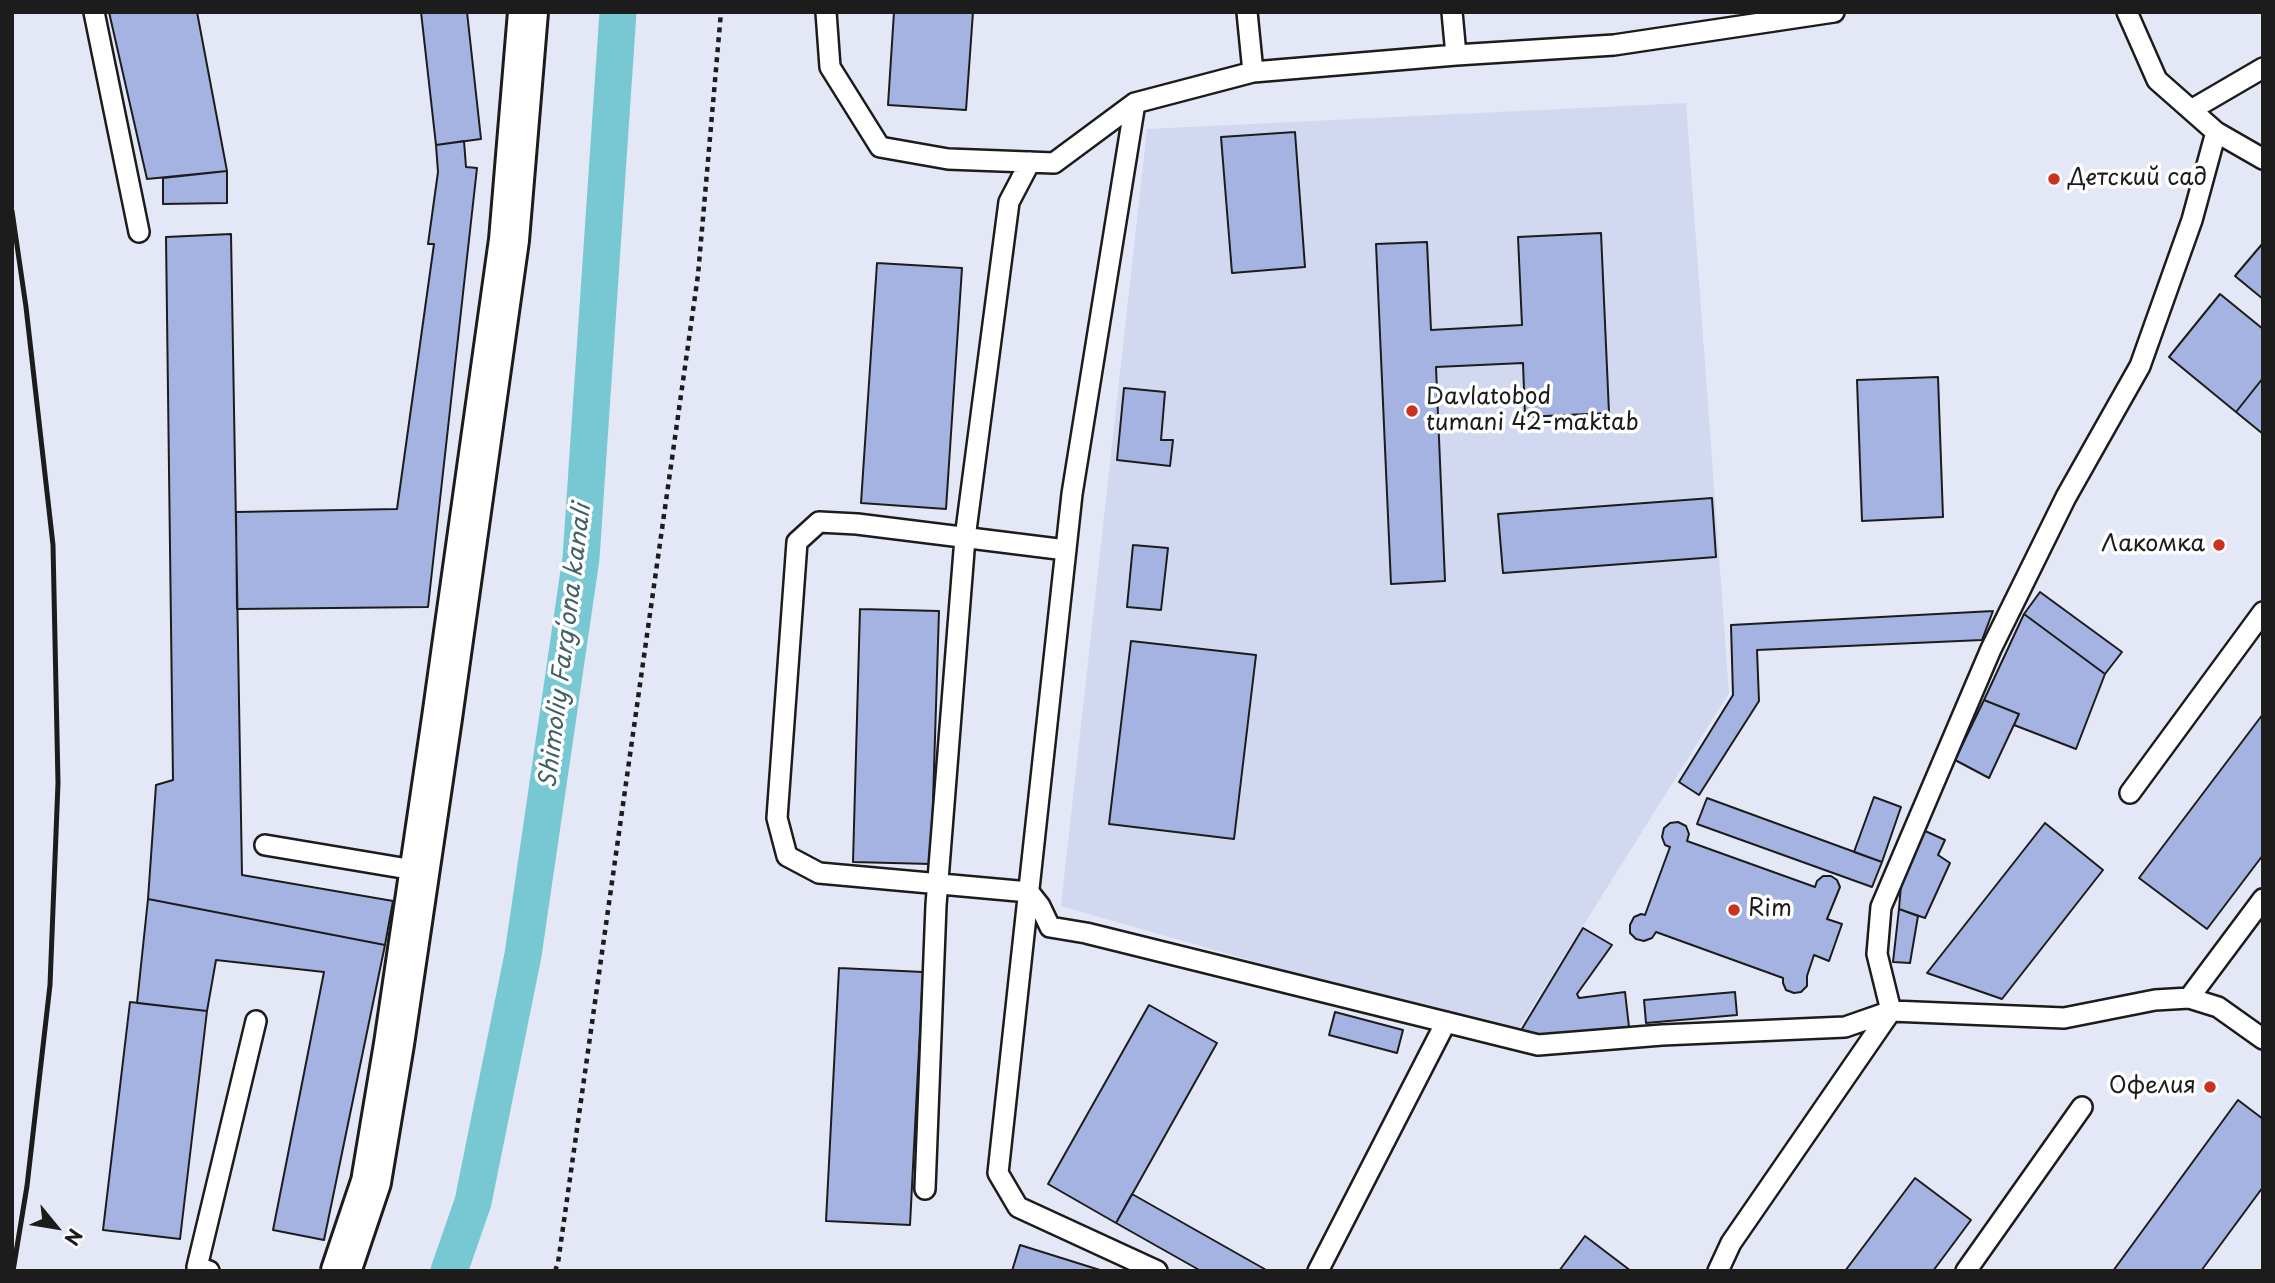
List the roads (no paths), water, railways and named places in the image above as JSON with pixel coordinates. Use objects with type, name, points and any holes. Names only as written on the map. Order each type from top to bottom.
[{"type":"street","points":[[341,1271],[371,1182],[419,871],[509,240],[528,12]]},
{"type":"lane","points":[[94,12],[139,232]]},
{"type":"lane","points":[[826,12],[830,67],[880,147],[948,159],[1054,163],[1135,103],[1252,72],[1456,55],[1614,46],[1716,21],[1834,12]]},
{"type":"lane","points":[[1247,12],[1252,72]]},
{"type":"lane","points":[[1452,12],[1456,55]]},
{"type":"lane","points":[[2127,12],[2157,80],[2216,132],[2263,159]]},
{"type":"lane","points":[[2191,110],[2263,68]]},
{"type":"lane","points":[[1135,103],[1072,494],[998,1173],[1018,1207],[1157,1271]]},
{"type":"lane","points":[[1718,1271],[1731,1243],[1892,1011],[1877,954],[1881,906],[1991,649],[2066,497],[2140,366],[2192,220],[2216,132]]},
{"type":"lane","points":[[925,1189],[939,883],[965,538],[1009,202],[1031,162]]},
{"type":"lane","points":[[1066,550],[819,522],[797,542],[777,818],[787,856],[819,873],[1029,892],[1050,926],[1538,1045],[1662,1035],[1845,1027],[1892,1011],[2064,1018],[2155,1000],[2189,998],[2218,1007],[2263,1040]]},
{"type":"lane","points":[[2130,793],[2263,612]]},
{"type":"lane","points":[[265,845],[419,871]]},
{"type":"lane","points":[[2189,998],[2263,899]]},
{"type":"lane","points":[[209,1271],[197,1267],[257,1021]]},
{"type":"lane","points":[[1318,1271],[1446,1022]]},
{"type":"lane","points":[[1965,1271],[2082,1107]]},
{"type":"waterway","name":"Shimoliy Fargʻona kanali","points":[[449,1271],[473,1202],[523,955],[581,558],[618,12]]},
{"type":"railway","points":[[12,211],[26,307],[53,545],[58,783],[50,985],[27,1186],[13,1271]]},
{"type":"place","name":"Детский сад","points":[[2054,179]]},
{"type":"place","name":"Davlatobod tumani 42-maktab","points":[[1412,411]]},
{"type":"place","name":"Лакомка","points":[[2219,545]]},
{"type":"place","name":"Rim","points":[[1734,910]]},
{"type":"place","name":"Офелия","points":[[2210,1087]]}]
